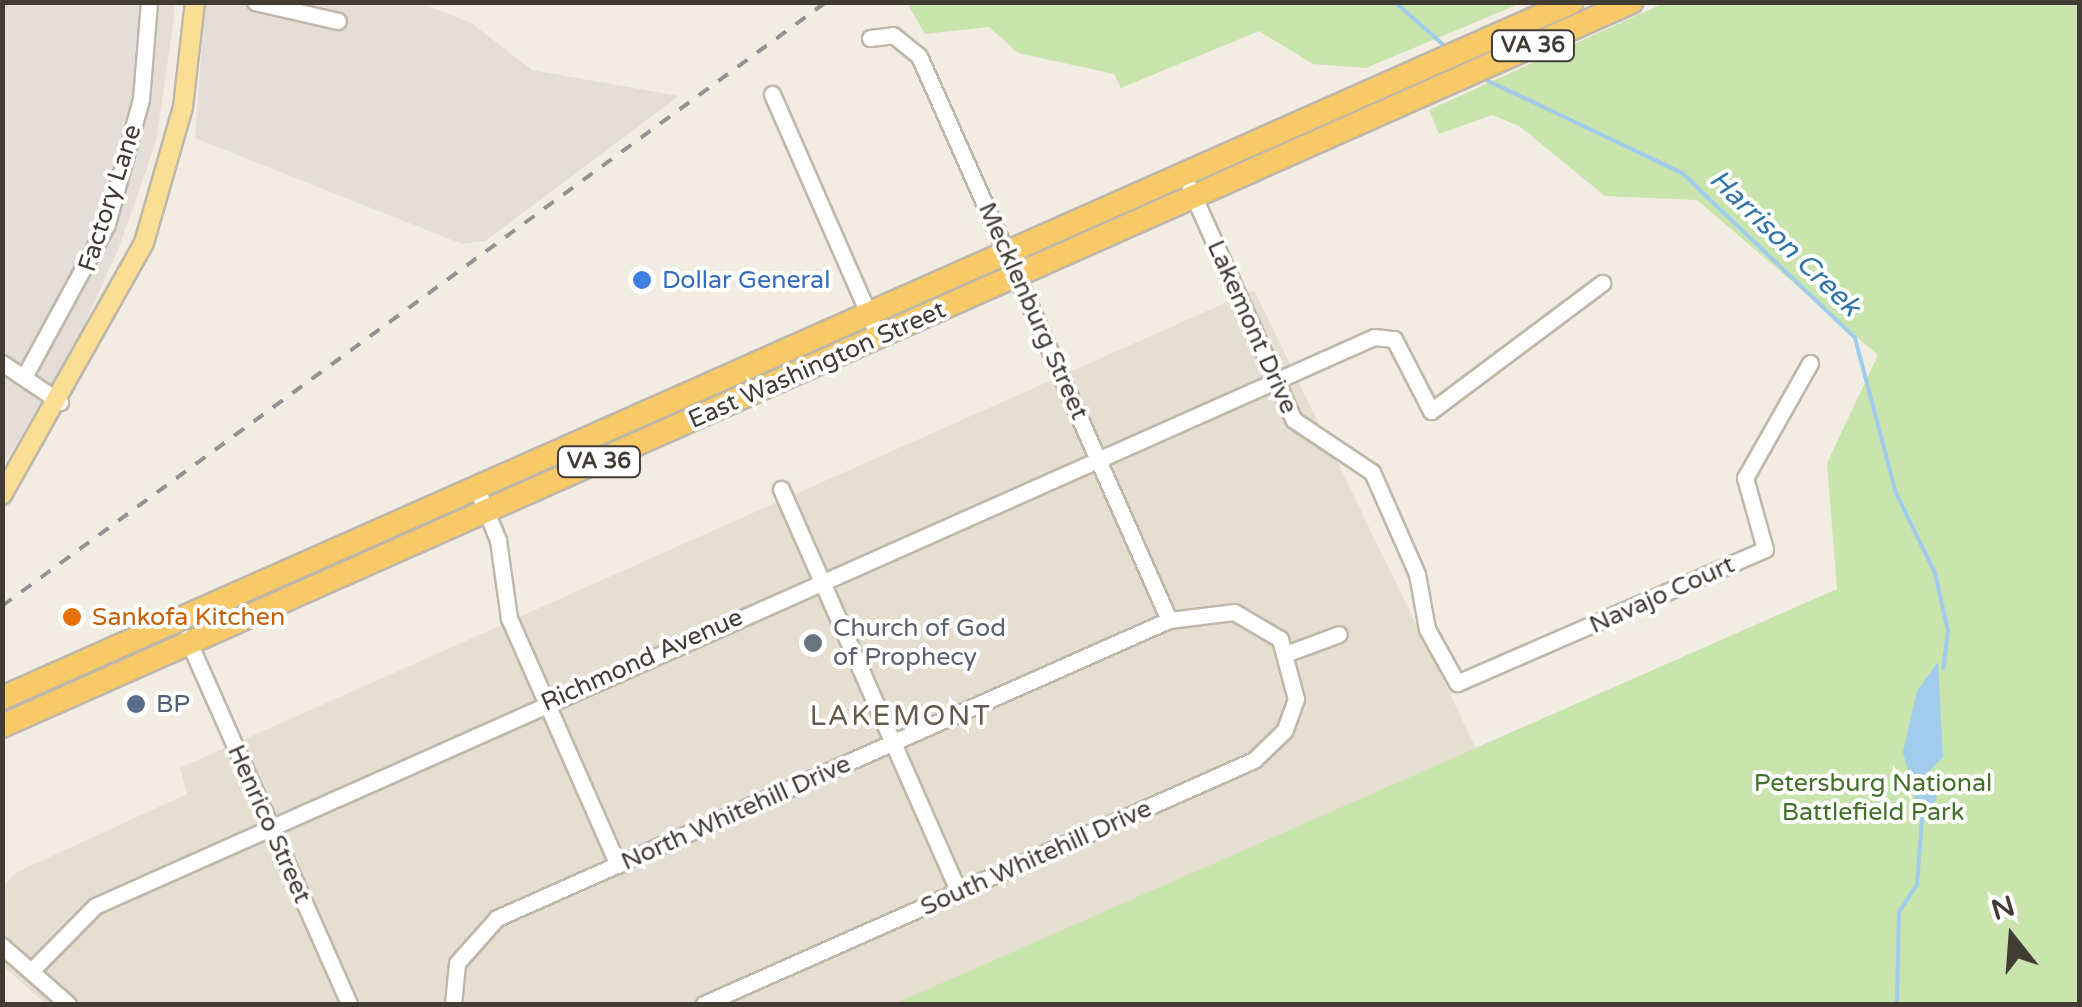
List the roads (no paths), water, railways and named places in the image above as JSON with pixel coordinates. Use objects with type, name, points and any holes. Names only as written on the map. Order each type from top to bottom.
[{"type":"highway","name":"East Washington Street","points":[[2,698],[1572,2]]},
{"type":"highway","name":"East Washington Street","points":[[2,726],[1631,2]]},
{"type":"main road","points":[[2,495],[128,281],[160,198],[183,107],[197,3]]},
{"type":"street","name":"Factory Lane","points":[[24,377],[107,224],[141,99],[149,2]]},
{"type":"street","points":[[255,2],[338,21]]},
{"type":"street","name":"Mecklenburg Street","points":[[870,38],[894,35],[918,56],[1168,620]]},
{"type":"street","points":[[772,94],[878,338]]},
{"type":"street","name":"Lakemont Drive","points":[[1183,174],[1274,381],[1305,432],[1350,452]]},
{"type":"street","name":"Richmond Avenue","points":[[31,971],[95,906],[1097,459],[1387,335],[1431,411],[1602,282]]},
{"type":"street","name":"Navajo Court","points":[[1350,452],[1372,472],[1416,574],[1449,677],[1480,676],[1765,550],[1744,478],[1810,362]]},
{"type":"street","points":[[2,363],[60,402]]},
{"type":"street","points":[[477,489],[487,512],[509,618],[618,866]]},
{"type":"street","points":[[781,489],[959,893]]},
{"type":"street","name":"North Whitehill Drive","points":[[453,1004],[456,963],[486,925],[1168,620],[1234,612],[1264,624],[1288,653]]},
{"type":"street","name":"Henrico Street","points":[[179,620],[349,1004]]},
{"type":"street","points":[[1288,653],[1339,634]]},
{"type":"street","name":"South Whitehill Drive","points":[[704,1004],[1267,752],[1296,699],[1288,653]]},
{"type":"street","points":[[2,946],[68,1004]]},
{"type":"water","points":[[1938,662],[1943,757],[1929,772],[1937,799],[1921,822],[1903,752],[1917,691]]},
{"type":"waterway","name":"Harrison Creek","points":[[1395,2],[1447,48]]},
{"type":"waterway","name":"Harrison Creek","points":[[1480,77],[1682,173],[1855,338],[1896,493],[1935,573],[1948,631],[1943,669]]},
{"type":"waterway","points":[[1897,1004],[1899,912],[1917,884],[1922,820]]},
{"type":"railway","points":[[2,606],[826,2]]},
{"type":"place","name":"Dollar General","points":[[642,280]]},
{"type":"place","name":"Sankofa Kitchen","points":[[72,617]]},
{"type":"place","name":"Church of God of Prophecy","points":[[813,643]]},
{"type":"place","name":"BP","points":[[136,704]]},
{"type":"district","name":"LAKEMONT","points":[[901,716]]},
{"type":"park label","name":"Petersburg National Battlefield Park","points":[[1873,798]]}]
